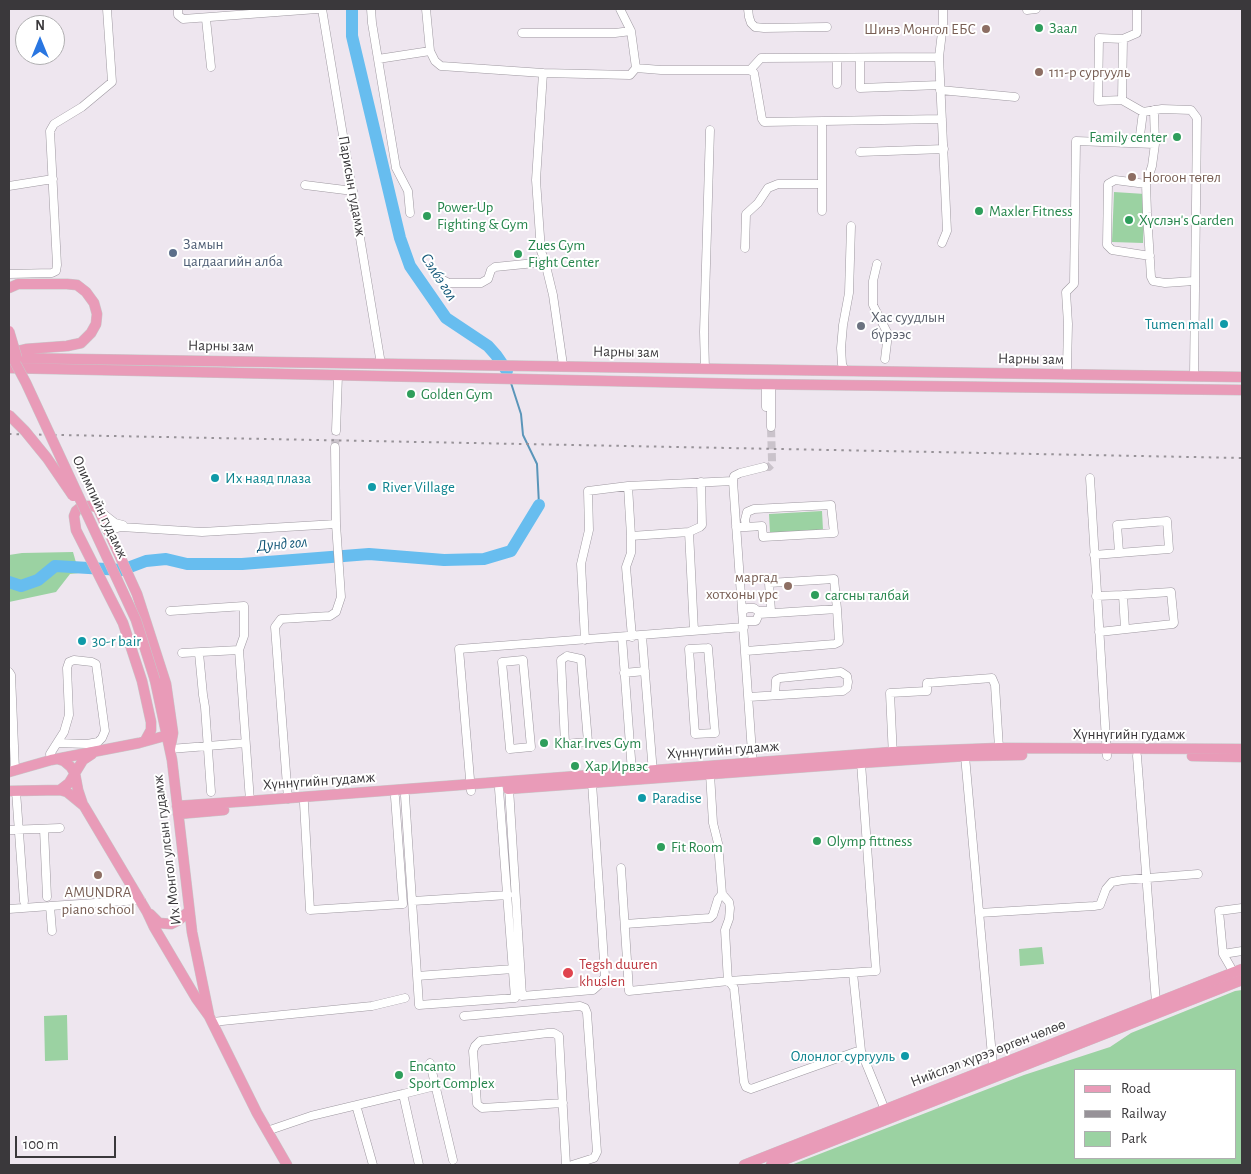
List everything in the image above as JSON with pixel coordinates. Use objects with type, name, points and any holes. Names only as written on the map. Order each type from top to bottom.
[{"type":"main road","points":[[9,288],[18,284],[77,285],[86,292],[94,303],[97,314],[96,324],[91,333],[81,343],[14,353]]},
{"type":"main road","points":[[9,331],[26,383]]},
{"type":"main road","name":"Олимпийн гудамж","points":[[9,335],[26,383],[136,620],[155,680]]},
{"type":"main road","name":"Нарны зам","points":[[9,358],[14,353],[68,359],[563,365],[1242,377]]},
{"type":"main road","points":[[68,359],[68,371]]},
{"type":"main road","points":[[227,361],[232,368],[229,374]]},
{"type":"main road","points":[[241,362],[237,368],[241,374]]},
{"type":"main road","name":"Нарны зам","points":[[11,368],[68,371],[537,378],[709,383],[1242,390]]},
{"type":"main road","points":[[707,369],[711,377],[709,383]]},
{"type":"main road","points":[[1032,374],[1035,380],[1033,386]]},
{"type":"main road","points":[[9,415],[47,458],[91,522]]},
{"type":"main road","points":[[145,741],[151,730],[151,722],[142,681],[129,639],[76,530],[74,516],[76,511],[82,506],[98,508],[136,594],[166,684],[173,733],[170,749]]},
{"type":"main road","name":"Их Монгол улсын гудамж","points":[[155,680],[168,735],[195,950],[211,1019]]},
{"type":"main road","points":[[12,771],[55,759],[168,735]]},
{"type":"main road","name":"Хүннүгийн гудамж","points":[[177,810],[288,798],[471,788],[504,789],[592,782],[653,774],[998,748],[1137,756],[1242,757]]},
{"type":"main road","name":"Хүннүгийн гудамж","points":[[177,810],[400,796],[632,772],[707,774],[754,767],[861,763],[893,756],[1242,749]]},
{"type":"main road","points":[[60,790],[69,783],[83,760],[95,752]]},
{"type":"main road","points":[[55,759],[64,761],[75,774],[84,806]]},
{"type":"main road","points":[[13,791],[60,790],[67,792],[84,806]]},
{"type":"main road","name":"Их Монгол улсын гудамж","points":[[84,806],[141,900],[154,927],[196,998],[211,1019],[267,1132],[287,1165]]},
{"type":"main road","points":[[147,912],[159,923],[171,924],[179,920],[189,910]]},
{"type":"main road","name":"Нийслэл хүрээ өргөн чөлөө","points":[[744,1165],[885,1110],[901,1109],[1151,1009],[1238,971]]},
{"type":"main road","name":"Нийслэл хүрээ өргөн чөлөө","points":[[771,1165],[993,1067],[1151,1009],[1242,980]]},
{"type":"street","points":[[9,274],[52,273],[56,271],[51,127],[82,107],[112,82],[107,9]]},
{"type":"street","points":[[178,9],[178,15],[183,19],[206,19],[317,9]]},
{"type":"street","name":"Парисын гудамж","points":[[322,9],[381,364]]},
{"type":"street","points":[[371,9],[396,168],[408,191],[410,213]]},
{"type":"street","points":[[426,9],[430,51],[440,66],[543,73],[630,75],[636,68],[631,31],[620,9]]},
{"type":"street","points":[[748,9],[751,23],[755,26],[764,28],[827,27]]},
{"type":"street","points":[[942,243],[947,231],[939,57],[943,9]]},
{"type":"street","points":[[1027,10],[1036,9]]},
{"type":"street","points":[[1137,9],[1137,33],[1123,39],[1099,38],[1098,101],[1122,100],[1143,112],[1154,110],[1191,110],[1197,118],[1194,376]]},
{"type":"street","points":[[206,19],[211,67]]},
{"type":"street","points":[[522,33],[615,33],[631,31]]},
{"type":"street","points":[[1122,100],[1123,39]]},
{"type":"street","points":[[378,59],[430,51]]},
{"type":"street","points":[[750,70],[761,58],[939,57]]},
{"type":"street","points":[[837,58],[837,84]]},
{"type":"street","points":[[860,58],[860,88],[940,88],[1015,97]]},
{"type":"street","points":[[636,68],[750,70],[754,73],[764,122],[942,120]]},
{"type":"street","points":[[543,73],[536,170],[541,251],[553,295],[563,365]]},
{"type":"street","points":[[1154,110],[1152,166],[1146,184],[1153,281],[1165,283],[1194,281]]},
{"type":"street","points":[[1139,143],[1143,112]]},
{"type":"street","points":[[822,122],[822,211]]},
{"type":"street","points":[[707,369],[704,332],[710,130]]},
{"type":"street","points":[[1067,368],[1068,324],[1066,292],[1074,284],[1076,141],[1154,144]]},
{"type":"street","points":[[860,152],[944,149]]},
{"type":"street","points":[[9,186],[53,179]]},
{"type":"street","points":[[1146,184],[1115,180],[1108,184],[1107,245],[1112,250],[1150,256]]},
{"type":"street","points":[[746,248],[746,214],[758,204],[768,188],[778,184],[822,184]]},
{"type":"street","points":[[305,185],[353,191]]},
{"type":"street","points":[[845,371],[842,364],[841,348],[849,293],[851,226]]},
{"type":"street","points":[[436,274],[449,282],[481,283],[488,280],[491,270],[495,267],[545,262]]},
{"type":"street","points":[[877,264],[873,281],[873,305],[888,334],[885,359]]},
{"type":"street","points":[[336,431],[338,375]]},
{"type":"street","points":[[768,384],[769,427]]},
{"type":"street","points":[[288,798],[275,627],[280,619],[330,616],[336,612],[341,597],[336,524],[335,447]]},
{"type":"street","points":[[754,767],[733,481],[734,476],[740,473],[764,466]]},
{"type":"street","points":[[1090,478],[1107,753]]},
{"type":"street","points":[[585,640],[581,564],[589,530],[588,490],[628,486],[733,481]]},
{"type":"street","points":[[631,536],[689,532],[700,527],[702,524],[701,482]]},
{"type":"street","points":[[628,486],[631,536],[630,554],[626,567],[632,637]]},
{"type":"street","points":[[736,527],[746,527],[762,526],[762,537],[834,533],[831,505],[754,509],[747,512],[746,527]]},
{"type":"street","points":[[98,508],[115,523],[130,527]]},
{"type":"street","points":[[1094,555],[1169,549],[1167,521],[1117,525],[1120,552]]},
{"type":"street","points":[[108,534],[117,527],[202,532],[336,524]]},
{"type":"street","points":[[689,532],[696,631],[699,648]]},
{"type":"street","points":[[743,611],[747,608],[754,608],[758,611],[771,611],[769,583],[834,579],[839,642],[835,644],[746,651]]},
{"type":"street","points":[[1096,596],[1171,592],[1173,594],[1173,624],[1099,632]]},
{"type":"street","points":[[1123,595],[1125,629]]},
{"type":"street","points":[[170,611],[244,606],[244,636],[238,650],[250,802]]},
{"type":"street","points":[[471,788],[459,649],[696,631],[756,621],[759,614],[837,609]]},
{"type":"street","points":[[642,636],[653,774]]},
{"type":"street","points":[[622,637],[632,772]]},
{"type":"street","points":[[566,641],[567,656]]},
{"type":"street","points":[[512,645],[514,661]]},
{"type":"street","points":[[699,648],[708,648],[715,733],[695,734],[689,649],[699,648]]},
{"type":"street","points":[[182,653],[238,650]]},
{"type":"street","points":[[199,653],[211,792]]},
{"type":"street","points":[[567,656],[581,659],[588,742],[565,744],[560,660],[567,656]]},
{"type":"street","points":[[55,759],[50,754],[57,743],[64,732],[69,715],[67,668],[69,662],[74,660],[92,662],[96,664],[105,731],[102,738],[98,742],[87,744],[57,743]]},
{"type":"street","points":[[523,660],[532,747],[510,749],[502,662],[514,661],[523,660]]},
{"type":"street","points":[[624,673],[645,671]]},
{"type":"street","points":[[9,672],[11,675],[12,771]]},
{"type":"street","points":[[749,697],[843,691],[847,688],[847,676],[841,672],[780,678],[776,680],[775,695]]},
{"type":"street","points":[[893,756],[890,693],[928,691],[927,683],[992,678],[995,685],[998,748]]},
{"type":"street","points":[[170,749],[245,743]]},
{"type":"street","points":[[965,756],[993,1067]]},
{"type":"street","points":[[1137,756],[1148,878],[1151,1009]]},
{"type":"street","points":[[621,868],[630,991],[728,981],[876,971],[861,763]]},
{"type":"street","points":[[707,774],[709,823],[718,844],[722,894],[729,902],[730,908],[725,930],[728,981],[734,988],[746,1087],[751,1089],[861,1051]]},
{"type":"street","points":[[504,789],[522,996],[592,990],[606,976],[592,782]]},
{"type":"street","points":[[400,796],[412,901],[419,1005],[515,998],[508,895],[504,789]]},
{"type":"street","points":[[13,791],[24,901]]},
{"type":"street","points":[[304,803],[310,910],[403,904],[400,796]]},
{"type":"street","points":[[9,830],[60,828]]},
{"type":"street","points":[[44,829],[48,897]]},
{"type":"street","points":[[979,912],[1094,906],[1100,904],[1106,889],[1112,882],[1198,874]]},
{"type":"street","points":[[625,924],[710,918],[722,894]]},
{"type":"street","points":[[412,901],[508,895]]},
{"type":"street","points":[[9,909],[141,900]]},
{"type":"street","points":[[50,906],[52,930]]},
{"type":"street","points":[[1238,971],[1223,954],[1219,911],[1242,908]]},
{"type":"street","points":[[1223,954],[1242,951]]},
{"type":"street","points":[[417,976],[513,969]]},
{"type":"street","points":[[853,973],[861,1051],[885,1110]]},
{"type":"street","points":[[211,1019],[372,1006],[405,998]]},
{"type":"street","points":[[464,1016],[580,1006],[585,1008],[587,1013],[597,1152],[594,1158],[572,1165]]},
{"type":"street","points":[[562,1102],[482,1108],[477,1104],[473,1051],[475,1046],[480,1041],[554,1033],[559,1036],[566,1165]]},
{"type":"street","points":[[430,1063],[453,1160]]},
{"type":"street","points":[[267,1132],[311,1116],[435,1086]]},
{"type":"street","points":[[403,1094],[419,1165]]},
{"type":"street","points":[[356,1105],[373,1165]]},
{"type":"green space","points":[[1114,192],[1145,194],[1143,243],[1112,242]]},
{"type":"green space","points":[[822,511],[823,530],[770,533],[769,514]]},
{"type":"green space","points":[[73,552],[79,573],[70,574],[56,592],[9,602],[9,555]]},
{"type":"green space","points":[[1042,947],[1044,964],[1020,966],[1019,949]]},
{"type":"green space","points":[[1242,990],[1242,1165],[791,1165],[1024,1075],[1110,1047],[1131,1033],[1235,991]]},
{"type":"green space","points":[[67,1015],[68,1060],[45,1061],[44,1016]]},
{"type":"waterway","name":"Сэлбэ гол","points":[[352,9],[352,36],[400,238],[410,266],[446,318],[488,346],[507,371]]},
{"type":"waterway","name":"Сэлбэ гол","points":[[511,383],[521,414],[523,435],[537,464],[539,505]]},
{"type":"waterway","name":"Дунд гол","points":[[9,582],[21,586],[38,580],[55,566],[122,570],[146,561],[166,559],[187,564],[242,564],[369,554],[444,560],[484,559],[511,551],[539,505]]},
{"type":"tunnel","points":[[764,467],[769,467],[772,464],[771,427]]},
{"type":"tunnel","points":[[335,447],[336,431]]},
{"type":"railway","points":[[9,434],[1242,458]]},
{"type":"place","name":"Заал","points":[[1039,28]]},
{"type":"place","name":"Шинэ Монгол ЕБС","points":[[986,29]]},
{"type":"place","name":"111-р сургууль","points":[[1039,72]]},
{"type":"place","name":"Family center","points":[[1177,137]]},
{"type":"place","name":"Ногоон төгөл","points":[[1132,177]]},
{"type":"place","name":"Maxler Fitness","points":[[979,211]]},
{"type":"place","name":"Power-Up Fighting & Gym","points":[[427,216]]},
{"type":"place","name":"Хүслэн's Garden","points":[[1129,220]]},
{"type":"place","name":"Замын цагдаагийн алба","points":[[173,253]]},
{"type":"place","name":"Zues Gym Fight Center","points":[[518,254]]},
{"type":"place","name":"Tumen mall","points":[[1224,324]]},
{"type":"place","name":"Хас суудлын бүрээс","points":[[861,326]]},
{"type":"place","name":"Golden Gym","points":[[411,394]]},
{"type":"place","name":"Их наяд плаза","points":[[215,478]]},
{"type":"place","name":"River Village","points":[[372,487]]},
{"type":"place","name":"маргад хотхоны үрс","points":[[788,586]]},
{"type":"place","name":"сагсны талбай","points":[[815,595]]},
{"type":"place","name":"30-r bair","points":[[82,641]]},
{"type":"place","name":"Khar Irves Gym","points":[[544,743]]},
{"type":"place","name":"Хар Ирвэс","points":[[575,766]]},
{"type":"place","name":"Paradise","points":[[642,798]]},
{"type":"place","name":"Olymp fittness","points":[[817,841]]},
{"type":"place","name":"Fit Room","points":[[661,847]]},
{"type":"place","name":"AMUNDRA piano school","points":[[98,875]]},
{"type":"place","name":"Tegsh duuren khuslen","points":[[568,973]]},
{"type":"place","name":"Олонлог сургууль","points":[[905,1056]]},
{"type":"place","name":"Encanto Sport Complex","points":[[399,1075]]}]
